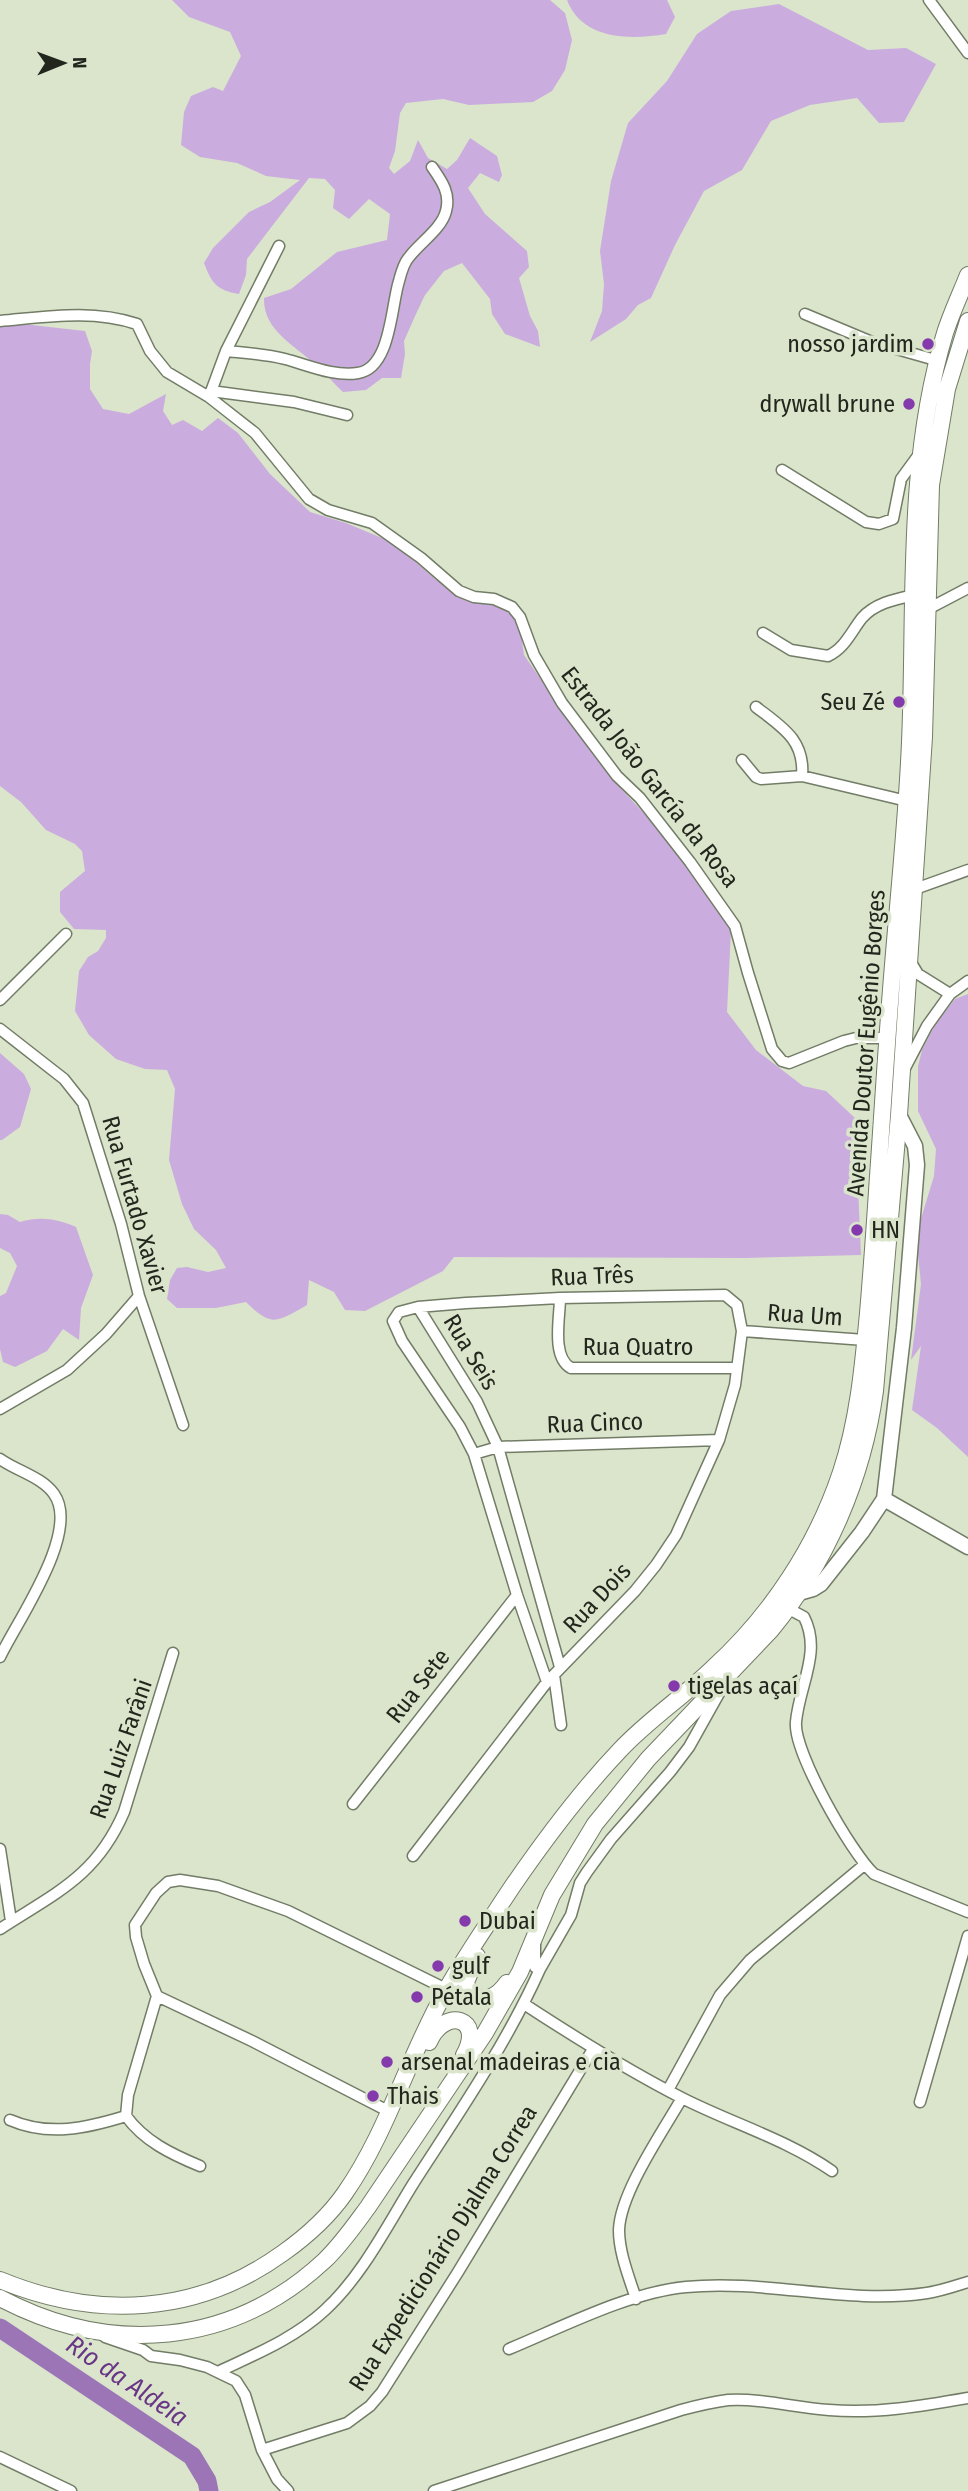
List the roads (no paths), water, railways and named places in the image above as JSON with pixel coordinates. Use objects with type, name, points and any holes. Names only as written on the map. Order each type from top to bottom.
[{"type":"highway","name":"Avenida Doutor Eugênio Borges","points":[[0,2280],[40,2296],[71,2302],[118,2307],[172,2302],[206,2293],[264,2267],[311,2231],[345,2193],[357,2174],[423,2033],[475,1941],[576,1800],[610,1760],[644,1727],[738,1645],[803,1558],[833,1495],[853,1433],[865,1340],[907,801],[922,451],[932,387],[946,332],[968,275]]},
{"type":"highway","name":"Avenida Doutor Eugênio Borges","points":[[0,2298],[31,2313],[75,2328],[144,2343],[164,2335],[203,2329],[264,2305],[298,2283],[324,2260],[368,2207],[531,1969],[536,1940],[552,1895],[595,1824],[648,1759],[789,1609],[826,1548],[846,1505],[871,1423],[881,1336],[899,1115],[924,737],[931,485],[947,389],[966,330]]},
{"type":"highway","points":[[595,1824],[575,1843],[545,1899],[508,1981],[494,1996],[480,1999],[473,1996],[469,1993],[466,1982],[478,1953],[534,1871],[596,1788],[610,1760]]},
{"type":"highway","points":[[345,2193],[361,2183],[380,2149],[433,2031],[449,2020],[464,2022],[471,2037],[466,2052],[372,2190],[368,2207]]},
{"type":"main road","points":[[799,1593],[821,1584],[884,1499],[905,1314],[917,1165],[915,1146],[899,1115]]},
{"type":"main road","points":[[884,1499],[968,1547]]},
{"type":"street","points":[[929,0],[968,53]]},
{"type":"street","points":[[226,351],[274,356],[337,373],[359,373],[370,369],[381,356],[398,282],[407,258],[429,236],[446,213],[448,198],[444,184],[432,167]]},
{"type":"street","points":[[279,246],[226,351],[210,394],[294,402],[347,415]]},
{"type":"street","name":"Estrada João García da Rosa","points":[[0,321],[87,314],[115,317],[137,324],[150,351],[167,372],[210,394],[255,433],[309,499],[328,510],[372,523],[421,558],[459,591],[474,597],[494,599],[512,607],[520,617],[534,655],[562,703],[617,776],[640,798],[690,862],[736,926],[762,1020],[776,1056],[789,1063],[844,1041],[856,1038],[887,1038]]},
{"type":"street","points":[[805,314],[872,342],[939,361]]},
{"type":"street","points":[[782,470],[866,522],[880,524],[893,519],[901,479],[922,451]]},
{"type":"street","points":[[928,609],[968,588]]},
{"type":"street","points":[[763,633],[791,650],[828,656],[844,645],[864,616],[876,606],[914,595]]},
{"type":"street","points":[[756,707],[796,742],[802,755],[802,776]]},
{"type":"street","points":[[742,760],[756,777],[761,779],[802,776],[907,801]]},
{"type":"street","points":[[915,889],[968,870]]},
{"type":"street","points":[[0,1000],[66,934]]},
{"type":"street","points":[[908,957],[918,974],[950,994]]},
{"type":"street","points":[[900,1078],[928,1026],[950,994],[968,981]]},
{"type":"street","name":"Rua Furtado Xavier","points":[[0,1029],[64,1079],[83,1103],[121,1224],[139,1296],[183,1425]]},
{"type":"street","name":"Rua Três","points":[[418,1307],[559,1298],[724,1295],[737,1305],[742,1331]]},
{"type":"street","points":[[0,1409],[67,1370],[106,1334],[139,1296]]},
{"type":"street","name":"Rua Quatro","points":[[559,1298],[560,1350],[562,1359],[571,1368],[737,1368]]},
{"type":"street","name":"Rua Seis","points":[[553,1675],[517,1595],[474,1454],[460,1427],[394,1328],[393,1321],[399,1312],[418,1307],[477,1402],[498,1447],[553,1675],[561,1725]]},
{"type":"street","name":"Rua Um","points":[[742,1331],[865,1340]]},
{"type":"street","name":"Rua Dois","points":[[413,1856],[553,1675],[635,1591],[676,1535],[719,1440],[737,1368],[742,1331]]},
{"type":"street","name":"Rua Cinco","points":[[474,1454],[498,1447],[719,1440]]},
{"type":"street","points":[[0,1460],[49,1489],[56,1497],[60,1513],[58,1536],[51,1562],[0,1657]]},
{"type":"street","name":"Rua Sete","points":[[353,1804],[517,1595]]},
{"type":"street","points":[[789,1609],[804,1617],[812,1640],[811,1657],[795,1725],[800,1750],[864,1865],[874,1874],[968,1912]]},
{"type":"street","name":"Rua Luiz Farâni","points":[[0,1929],[55,1896],[82,1875],[114,1835],[124,1812],[173,1653]]},
{"type":"street","points":[[220,2371],[301,2329],[325,2310],[342,2291],[376,2243],[492,2059],[524,2004],[531,1969],[571,1915],[580,1883],[611,1839],[670,1772],[688,1747],[728,1676]]},
{"type":"street","points":[[0,1849],[11,1922]]},
{"type":"street","points":[[668,2090],[730,1981],[750,1960],[864,1865]]},
{"type":"street","points":[[200,2166],[151,2142],[141,2135],[126,2116],[128,2095],[157,1996],[141,1955],[135,1925],[162,1885],[173,1880],[218,1886],[288,1911],[446,1989]]},
{"type":"street","points":[[920,2102],[968,1936]]},
{"type":"street","points":[[157,1996],[388,2111]]},
{"type":"street","points":[[524,2004],[593,2049],[682,2098],[785,2144],[832,2171]]},
{"type":"street","name":"Rua Expedicionário Djalma Correa","points":[[262,2451],[347,2423],[376,2399],[458,2272],[593,2049]]},
{"type":"street","points":[[636,2299],[623,2257],[619,2232],[622,2208],[682,2098]]},
{"type":"street","points":[[10,2119],[26,2127],[50,2130],[90,2127],[126,2116]]},
{"type":"street","points":[[509,2348],[666,2289],[753,2287],[887,2295],[926,2293],[968,2282]]},
{"type":"street","points":[[144,2343],[151,2356],[180,2360],[220,2371],[236,2381],[245,2395],[262,2451],[277,2479],[288,2491]]},
{"type":"street","points":[[435,2491],[709,2403],[727,2400],[761,2401],[854,2411],[907,2408],[968,2398]]},
{"type":"street","points":[[0,2457],[71,2491]]},
{"type":"street","points":[[0,2469],[11,2462]]},
{"type":"waterway","name":"Rio da Aldeia","points":[[0,2328],[192,2456],[207,2481],[209,2491]]},
{"type":"place","name":"nosso jardim","points":[[928,344]]},
{"type":"place","name":"drywall brune","points":[[909,404]]},
{"type":"place","name":"Seu Zé","points":[[899,702]]},
{"type":"place","name":"HN","points":[[857,1230]]},
{"type":"place","name":"tigelas açaí","points":[[674,1686]]},
{"type":"place","name":"Dubai","points":[[465,1921]]},
{"type":"place","name":"gulf","points":[[438,1966]]},
{"type":"place","name":"Pétala","points":[[417,1997]]},
{"type":"place","name":"arsenal madeiras e cia","points":[[387,2062]]},
{"type":"place","name":"Thais","points":[[373,2096]]}]
